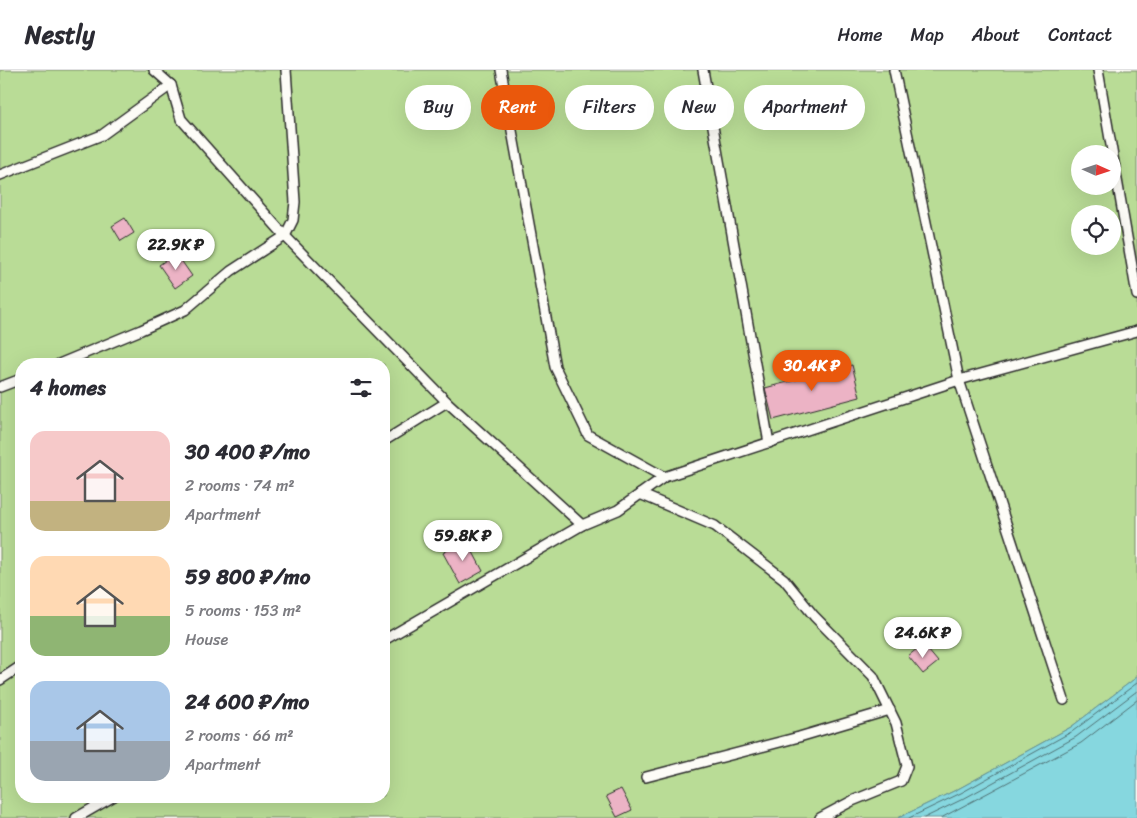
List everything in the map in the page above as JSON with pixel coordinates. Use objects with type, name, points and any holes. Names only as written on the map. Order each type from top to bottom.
[{"type":"lane","points":[[154,70],[171,85],[182,119],[285,236],[448,402],[582,524]]},
{"type":"lane","points":[[73,358],[185,310],[231,271],[285,236],[294,220],[295,202],[286,70]]},
{"type":"lane","points":[[501,70],[555,366],[588,434],[664,478]]},
{"type":"lane","points":[[703,70],[770,444]]},
{"type":"lane","points":[[894,70],[959,380],[1064,700]]},
{"type":"lane","points":[[1098,70],[1137,295]]},
{"type":"lane","points":[[0,175],[102,135],[171,85]]},
{"type":"lane","points":[[390,636],[582,524],[618,510],[664,478],[959,380],[1137,331]]},
{"type":"lane","points":[[0,387],[15,381]]},
{"type":"lane","points":[[390,437],[448,402]]},
{"type":"lane","points":[[640,494],[715,526],[784,579],[814,616],[873,676],[896,723],[907,766],[901,781],[852,801],[820,818]]},
{"type":"lane","points":[[0,680],[15,670]]},
{"type":"lane","points":[[646,776],[799,737],[890,710]]},
{"type":"lane","points":[[76,818],[102,803]]},
{"type":"green space","points":[[0,70],[1137,70],[1137,677],[1071,727],[958,789],[898,818],[0,818]]},
{"type":"water","points":[[1137,677],[1137,818],[898,818],[958,789],[1071,727]]},
{"type":"building","points":[[125,218],[134,233],[121,241],[112,226]]},
{"type":"building","points":[[176,253],[192,276],[175,288],[159,265]]},
{"type":"building","points":[[852,365],[860,397],[773,420],[765,388]]},
{"type":"building","points":[[466,539],[483,571],[460,584],[443,553]]},
{"type":"building","points":[[923,644],[938,662],[923,674],[908,656]]},
{"type":"building","points":[[621,789],[632,810],[617,817],[606,796]]}]
